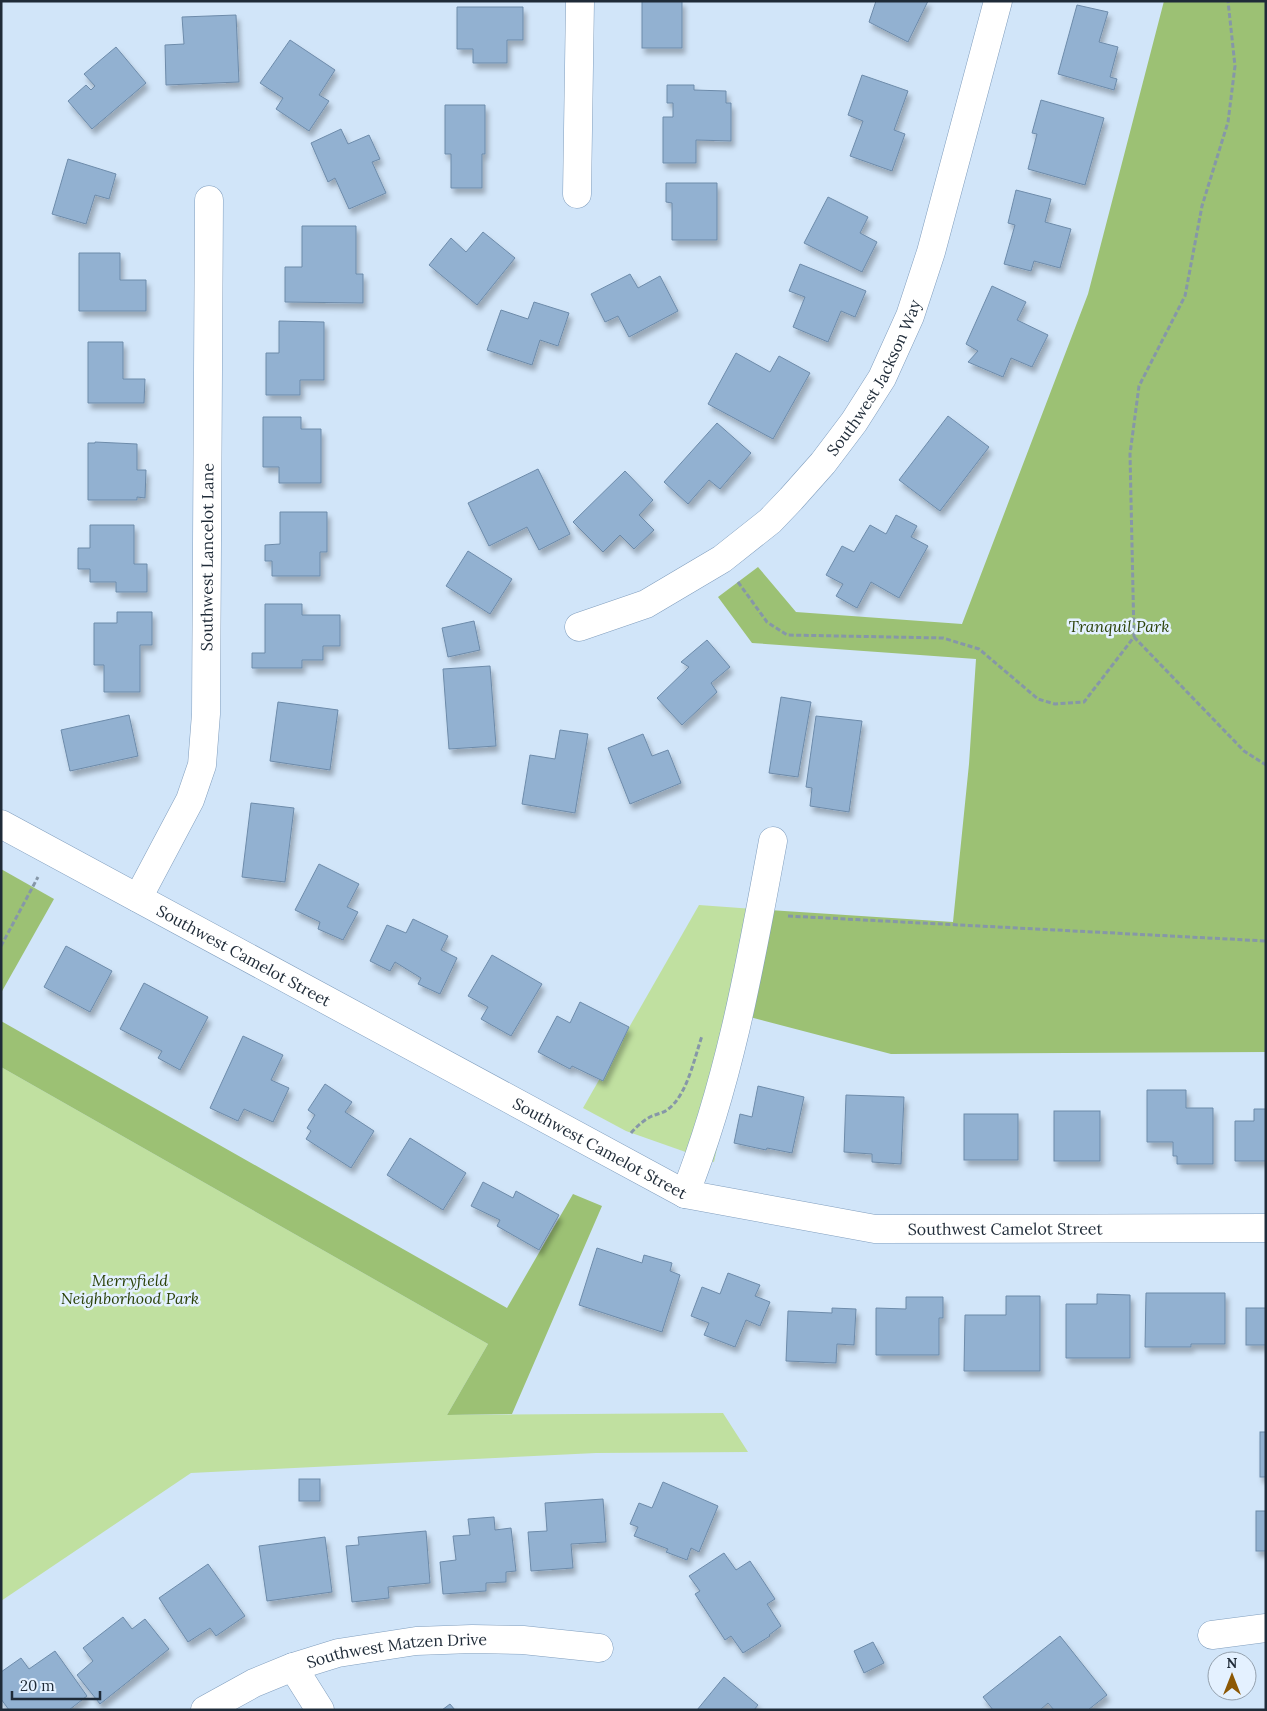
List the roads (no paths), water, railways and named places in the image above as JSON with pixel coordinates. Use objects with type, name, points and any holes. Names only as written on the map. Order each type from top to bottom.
[{"type":"street","points":[[576,194],[580,1]]},
{"type":"street","name":"Southwest Jackson Way","points":[[578,627],[646,604],[722,559],[770,520],[823,463],[854,422],[882,378],[910,316],[931,252],[998,1]]},
{"type":"street","name":"Southwest Lancelot Lane","points":[[138,898],[190,800],[202,765],[206,714],[209,200]]},
{"type":"street","name":"Southwest Camelot Street","points":[[1,824],[684,1194],[875,1229],[1266,1228]]},
{"type":"street","points":[[684,1194],[698,1159],[725,1072],[774,841]]},
{"type":"street","points":[[1212,1635],[1266,1628]]},
{"type":"street","name":"Southwest Matzen Drive","points":[[205,1710],[254,1683],[293,1667],[338,1653],[416,1641],[523,1640],[599,1648]]},
{"type":"street","points":[[293,1667],[320,1710]]},
{"type":"park label","name":"Tranquil Park","points":[[1119,626]]},
{"type":"park label","name":"Merryfield Neighborhood Park","points":[[130,1289]]}]
